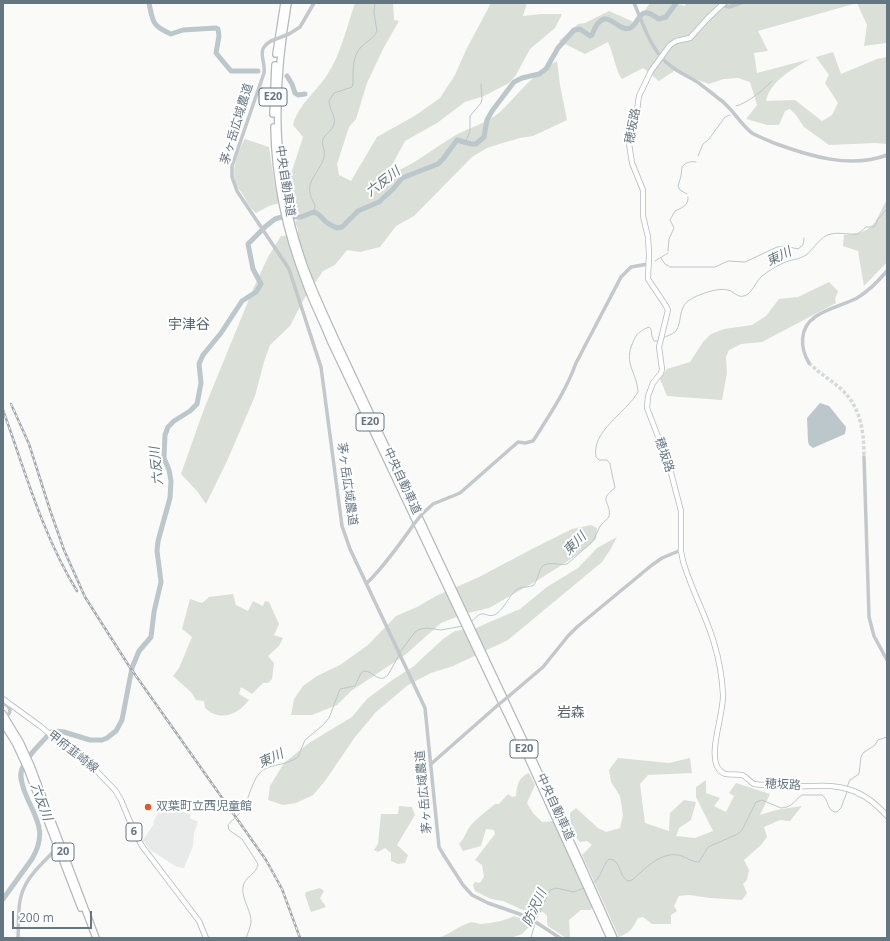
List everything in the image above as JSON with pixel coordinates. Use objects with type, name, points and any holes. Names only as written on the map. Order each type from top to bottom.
[{"type":"highway","name":"中央自動車道","points":[[284,3],[273,87],[274,145],[282,191],[305,281],[330,340],[456,600],[576,856],[610,938]]},
{"type":"highway","name":"中央自動車道","points":[[282,191],[277,130],[277,87],[279,59],[288,3]]},
{"type":"highway","name":"20","points":[[4,718],[29,767],[92,938]]},
{"type":"highway","name":"20","points":[[59,846],[96,938]]},
{"type":"highway","name":"中央自動車道","points":[[597,904],[614,938]]},
{"type":"main road","name":"穂坂路","points":[[723,4],[690,38],[676,41],[670,45],[662,58],[651,71],[641,90],[634,132],[629,144],[632,163],[643,190],[643,216],[648,237],[648,281],[668,310],[660,339],[659,353],[662,361],[662,369],[661,373],[653,383],[647,401],[647,408],[669,465],[681,511],[681,550],[686,570],[712,635],[718,660],[723,702],[714,754],[715,763],[718,770],[723,774],[729,776],[742,776],[754,784],[787,788],[824,785],[847,788],[870,799],[887,816]]},
{"type":"main road","name":"甲府韮崎線","points":[[3,699],[69,749],[83,757],[115,790],[138,839],[199,921],[206,938]]},
{"type":"street","name":"茅ヶ岳広域農道","points":[[314,3],[300,27],[290,34],[266,44],[262,51],[264,73],[232,166],[232,177],[237,191],[289,269],[321,367],[338,509],[342,526],[350,549],[425,708],[438,843],[442,854],[463,886],[472,895],[528,917],[560,938]]},
{"type":"street","points":[[634,3],[649,40],[662,58],[674,69],[699,84],[724,102],[749,130],[760,137],[784,147],[828,159],[864,161],[877,159],[887,155]]},
{"type":"street","points":[[723,4],[729,7],[741,3]]},
{"type":"street","points":[[367,583],[395,551],[422,514],[433,504],[460,492],[518,442],[525,443],[533,441],[572,375],[576,363],[621,277],[631,267],[648,264]]},
{"type":"street","points":[[810,363],[803,351],[802,345],[804,331],[812,319],[865,292],[887,271]]},
{"type":"street","points":[[864,457],[869,617],[874,636],[887,660]]},
{"type":"street","points":[[431,764],[543,667],[577,627],[652,565],[662,558],[681,550]]},
{"type":"street","points":[[3,703],[8,706],[10,710],[10,713],[4,718]]},
{"type":"street","points":[[18,938],[23,888],[31,876],[59,846]]},
{"type":"shaded area","points":[[355,3],[393,3],[394,20],[399,21],[383,49],[367,83],[356,119],[349,127],[337,164],[339,175],[351,181],[377,137],[416,115],[440,98],[455,75],[466,50],[491,3],[527,3],[523,16],[562,14],[555,28],[530,49],[516,75],[509,83],[484,96],[465,102],[437,123],[405,141],[391,167],[390,174],[416,161],[456,135],[495,116],[533,78],[557,61],[567,120],[533,136],[520,138],[487,148],[472,157],[414,216],[396,226],[380,247],[360,252],[347,250],[335,265],[323,271],[304,299],[290,326],[270,345],[255,396],[227,461],[206,504],[197,491],[181,474],[204,409],[254,287],[268,257],[281,236],[298,235],[298,229],[295,222],[301,217],[291,201],[286,181],[291,174],[303,137],[293,125],[295,118],[303,105],[323,81],[332,67],[340,49]]},
{"type":"shaded area","points":[[650,3],[674,3],[685,6],[686,3],[857,3],[758,31],[768,51],[754,53],[757,73],[810,59],[777,81],[768,94],[766,101],[795,100],[822,121],[832,115],[838,103],[825,83],[829,75],[816,57],[833,52],[841,74],[877,59],[887,57],[887,144],[875,143],[829,145],[804,127],[790,109],[785,111],[779,125],[767,125],[746,119],[757,105],[750,82],[738,78],[724,79],[709,84],[674,71],[659,81],[643,68],[622,79],[618,72],[608,42],[585,54],[559,41],[578,24],[585,23],[609,11],[636,23]]},
{"type":"shaded area","points":[[857,3],[887,3],[887,48],[886,43],[864,46],[867,25]]},
{"type":"shaded area","points":[[245,139],[269,147],[275,187],[280,203],[269,206],[256,213],[250,207],[236,185],[234,173],[236,161]]},
{"type":"shaded area","points":[[887,200],[887,262],[864,286],[858,251],[843,246],[844,235],[864,231],[872,226]]},
{"type":"shaded area","points":[[829,282],[838,291],[835,299],[836,303],[762,342],[741,344],[729,350],[726,357],[727,373],[722,400],[667,396],[660,379],[667,369],[690,362],[703,342],[711,334],[724,329],[752,325],[766,316],[779,299],[798,297]]},
{"type":"shaded area","points":[[820,403],[829,406],[846,427],[845,434],[813,448],[809,445],[808,441],[807,418]]},
{"type":"shaded area","points":[[591,525],[597,528],[596,539],[565,563],[489,608],[464,614],[441,623],[405,655],[351,691],[337,705],[312,715],[291,715],[294,699],[303,686],[317,676],[340,665],[368,645],[396,616],[479,577],[572,529]]},
{"type":"shaded area","points":[[617,537],[602,562],[508,640],[453,666],[431,673],[408,685],[376,712],[355,737],[325,781],[313,795],[296,803],[283,805],[268,800],[270,786],[284,763],[309,743],[352,717],[367,699],[414,666],[443,639],[455,631],[476,628],[520,609],[547,587],[578,568],[597,548]]},
{"type":"shaded area","points":[[233,594],[236,605],[248,611],[253,601],[263,606],[265,601],[269,602],[279,624],[274,635],[283,638],[279,646],[268,656],[274,663],[272,679],[268,683],[263,683],[252,694],[241,687],[239,694],[249,700],[240,710],[223,716],[217,715],[205,708],[204,701],[196,700],[191,692],[173,676],[179,668],[192,637],[182,629],[190,599],[202,603],[209,597]]},
{"type":"shaded area","points":[[618,758],[669,763],[690,758],[692,773],[648,775],[640,784],[645,823],[669,831],[670,813],[684,800],[696,802],[691,820],[679,828],[676,836],[695,838],[713,831],[696,797],[696,787],[706,780],[706,793],[720,798],[714,806],[726,812],[734,796],[729,793],[736,783],[770,794],[760,815],[776,810],[802,806],[790,821],[780,820],[764,827],[767,837],[761,845],[744,860],[749,870],[747,880],[743,884],[747,893],[742,900],[689,895],[679,896],[674,906],[677,911],[671,915],[671,924],[652,924],[643,917],[638,918],[631,930],[619,937],[582,855],[592,845],[587,841],[580,842],[575,835],[571,826],[570,813],[576,808],[598,828],[606,832],[620,828],[623,815],[620,796],[611,782],[609,770]]},
{"type":"shaded area","points":[[529,773],[535,785],[527,803],[533,813],[542,822],[553,821],[593,907],[590,910],[581,910],[569,920],[570,938],[566,938],[548,926],[547,916],[543,912],[533,913],[525,911],[503,901],[491,899],[475,891],[473,885],[475,882],[480,883],[484,877],[482,865],[475,860],[495,834],[494,830],[486,829],[481,846],[463,851],[459,844],[471,825],[495,804],[499,804],[508,794],[512,797],[516,796],[520,779]]},
{"type":"shaded area","points":[[164,804],[191,815],[190,818],[198,822],[194,833],[193,846],[184,868],[177,867],[150,850],[143,840],[154,824],[153,822]]},
{"type":"shaded area","points":[[399,806],[412,807],[415,815],[397,845],[408,855],[405,863],[398,864],[391,861],[391,853],[385,848],[378,852],[374,850],[378,844],[381,814],[398,814]]},
{"type":"shaded area","points":[[320,888],[324,891],[320,898],[326,907],[311,912],[305,895],[306,892]]},
{"type":"shaded area","points":[[514,916],[529,922],[531,925],[522,934],[511,938],[438,938],[470,922],[481,924],[490,923]]},
{"type":"waterway","points":[[149,3],[154,23],[160,28],[171,34],[183,30],[216,28],[218,29],[219,36],[216,53],[231,71],[258,71]]},
{"type":"waterway","points":[[314,212],[315,205],[311,197],[310,185],[324,157],[323,139],[334,124],[334,118],[329,101],[334,93],[352,87],[356,55],[361,47],[372,38],[377,31],[374,13],[375,3]]},
{"type":"waterway","name":"六反川","points":[[3,899],[32,859],[37,849],[39,840],[40,832],[38,824],[21,780],[21,772],[27,759],[53,731],[64,732],[90,740],[102,740],[116,731],[122,720],[132,668],[139,651],[151,637],[154,612],[161,582],[157,551],[158,541],[170,498],[171,481],[169,470],[164,458],[165,435],[168,427],[174,421],[190,411],[197,404],[201,383],[199,364],[203,355],[221,333],[242,301],[256,292],[261,284],[253,269],[248,244],[266,226],[275,219],[282,217],[301,217],[314,212],[331,225],[337,228],[342,227],[358,211],[379,202],[402,178],[438,164],[457,140],[476,144],[484,137],[487,120],[492,111],[514,82],[522,78],[539,74],[546,69],[558,48],[574,30],[580,29],[590,36],[597,25],[602,20],[606,19],[625,29],[630,28],[635,24],[640,16],[645,13],[649,13],[659,19],[666,17],[676,3]]},
{"type":"waterway","points":[[287,76],[295,93],[298,95],[305,94]]},
{"type":"waterway","points":[[736,106],[750,99],[772,81]]},
{"type":"waterway","points":[[465,143],[470,131],[470,116],[481,103],[481,84]]},
{"type":"waterway","points":[[698,156],[703,144],[709,139],[725,117],[730,115]]},
{"type":"waterway","points":[[687,194],[680,190],[678,186],[682,167],[689,162],[696,162]]},
{"type":"waterway","points":[[668,251],[669,239],[674,228],[670,220],[675,211],[686,205],[688,197]]},
{"type":"waterway","name":"東川","points":[[662,338],[676,331],[681,312],[688,301],[707,292],[724,289],[739,296],[747,295],[762,276],[771,269],[806,255],[820,240],[827,235],[834,233],[858,234],[866,227],[874,227],[877,220],[887,209]]},
{"type":"waterway","points":[[661,258],[665,264],[670,267],[715,267],[728,261],[745,262],[777,247],[785,246],[798,249],[803,245],[804,238]]},
{"type":"waterway","points":[[655,261],[668,253]]},
{"type":"waterway","name":"東川","points":[[471,622],[481,614],[492,616],[496,614],[502,609],[516,590],[534,585],[540,570],[545,565],[567,564],[591,543],[600,526],[609,517],[609,508],[606,499],[610,492],[615,488],[610,464],[607,460],[599,460],[596,457],[596,448],[604,431],[633,400],[638,392],[629,356],[633,342],[637,335],[649,327],[651,329],[654,341],[658,341]]},
{"type":"waterway","name":"東川","points":[[400,652],[415,632],[420,629],[427,628],[441,630],[463,626]]},
{"type":"waterway","name":"東川","points":[[246,938],[251,925],[251,918],[244,896],[243,887],[258,864],[242,839],[229,830],[228,825],[240,814],[256,777],[263,770],[289,762],[298,757],[305,740],[329,718],[340,689],[355,686],[361,673],[364,671],[367,671],[379,678],[384,678],[388,675],[399,655]]},
{"type":"waterway","name":"防沢川","points":[[847,787],[850,780],[859,774],[861,757],[863,753],[875,745],[878,740],[887,737]]},
{"type":"waterway","name":"防沢川","points":[[592,884],[598,879],[604,865],[609,859],[616,862],[623,877],[628,881],[632,880],[653,862],[665,856],[678,855],[699,862],[708,847],[738,834],[742,830],[756,802],[762,800],[781,808],[791,805],[802,795],[822,795],[826,799],[831,810],[837,812],[841,808],[847,792]]},
{"type":"waterway","name":"防沢川","points":[[536,920],[550,890],[556,888],[574,892],[584,888]]},
{"type":"waterway","name":"防沢川","points":[[531,938],[535,923]]},
{"type":"tunnel","points":[[809,363],[841,389],[853,404],[862,429],[864,457]]},
{"type":"railway","points":[[11,404],[29,444],[64,550],[85,597],[129,666],[266,860],[282,889],[300,938]]},
{"type":"railway","points":[[3,410],[44,526],[77,591]]},
{"type":"place","name":"双葉町立西児童館","points":[[148,807]]},
{"type":"district","name":"宇津谷","points":[[189,325]]},
{"type":"district","name":"岩森","points":[[571,713]]}]
